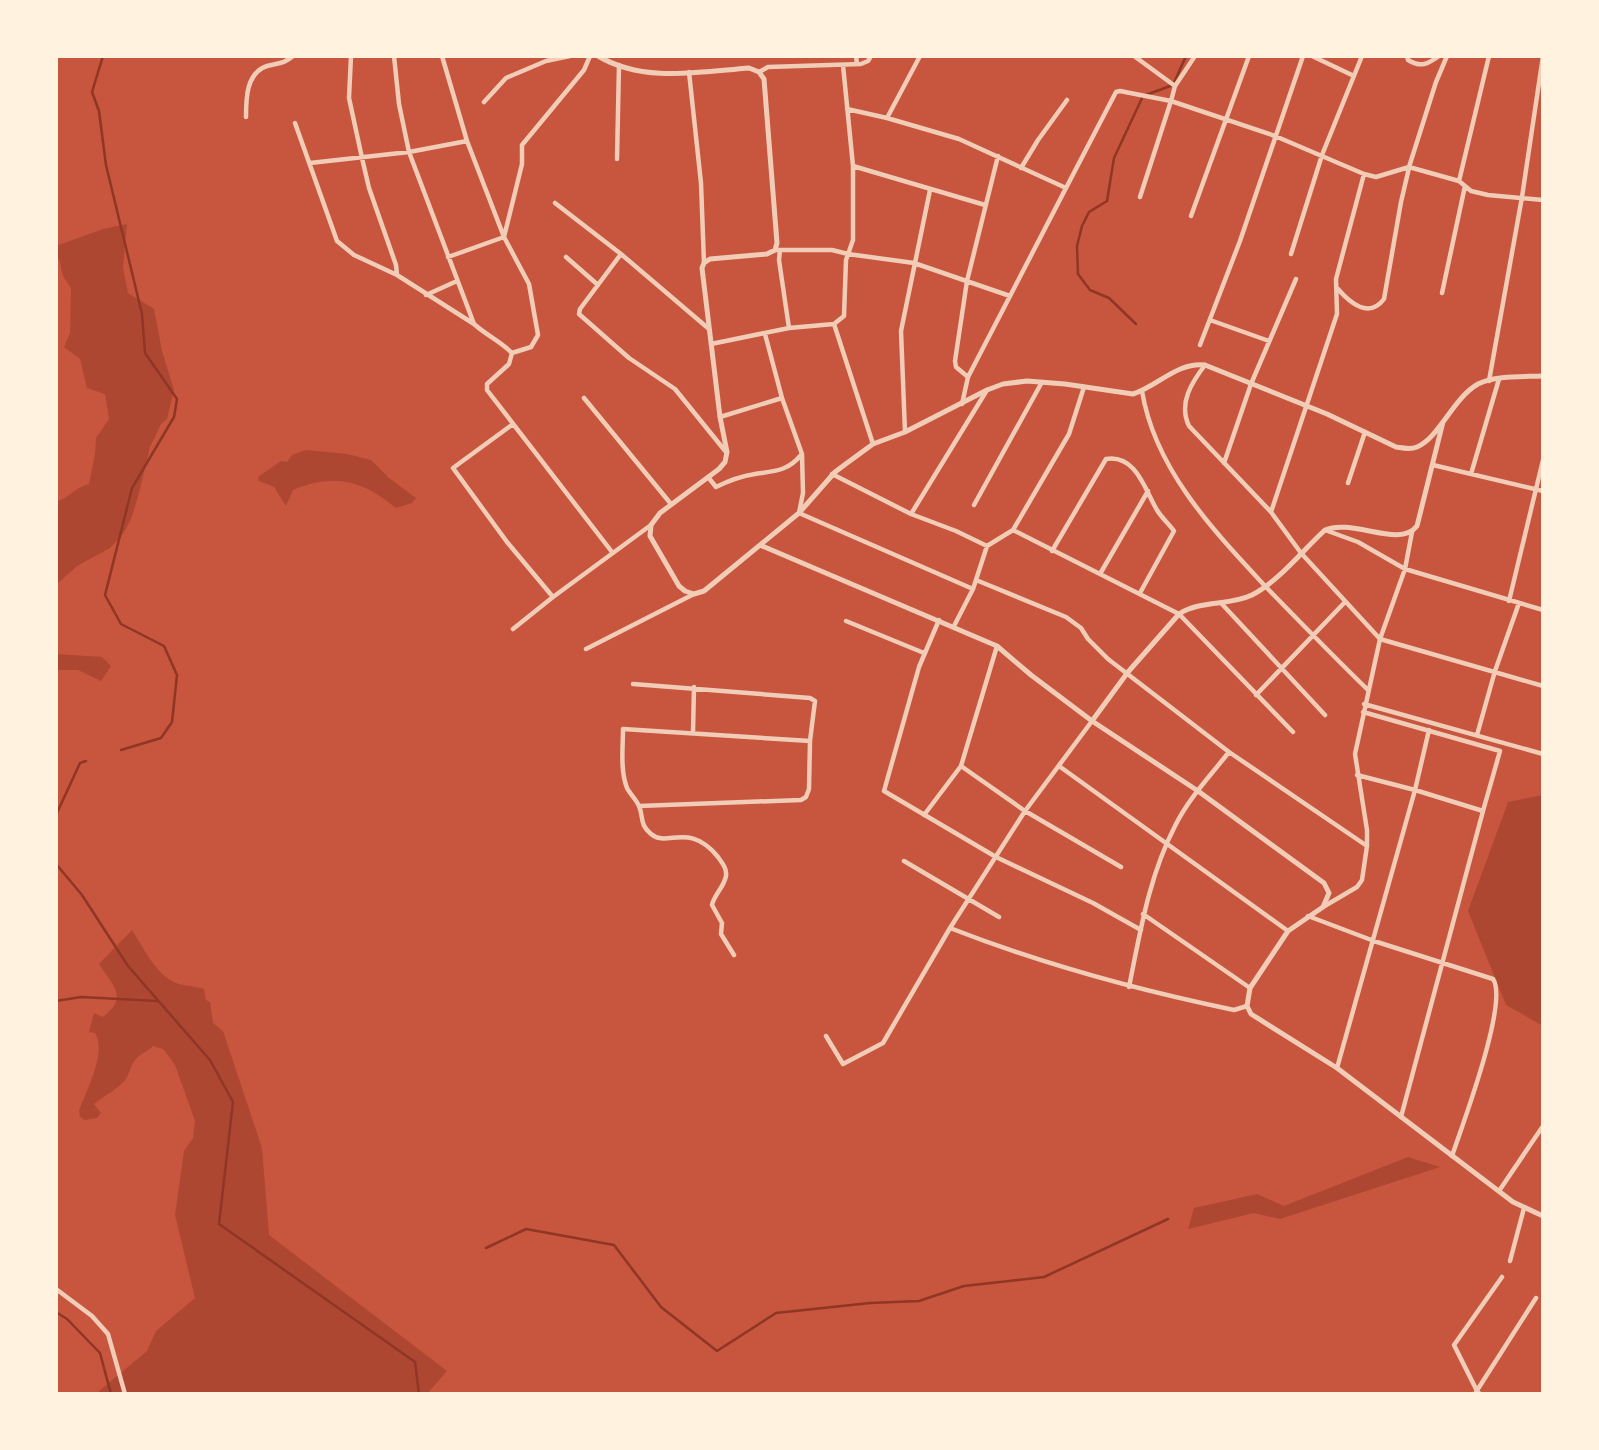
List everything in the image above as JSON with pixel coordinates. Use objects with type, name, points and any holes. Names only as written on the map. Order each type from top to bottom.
[{"type":"street","points":[[246,117],[246,96],[250,80],[266,66],[287,62],[293,56]]},
{"type":"street","points":[[351,56],[349,98],[369,188],[396,265],[397,275]]},
{"type":"street","points":[[394,56],[409,152],[474,324]]},
{"type":"street","points":[[442,56],[467,141],[504,237],[529,284],[538,335],[531,347],[512,353]]},
{"type":"street","points":[[485,102],[506,78],[546,61],[570,56]]},
{"type":"street","points":[[504,237],[522,164],[522,145],[584,70],[590,56]]},
{"type":"street","points":[[598,56],[619,65],[652,73],[749,68],[759,72],[764,79],[777,250],[789,328]]},
{"type":"street","points":[[856,56],[857,65]]},
{"type":"street","points":[[759,72],[768,67],[857,65],[868,61],[871,56]]},
{"type":"street","points":[[887,118],[920,56]]},
{"type":"street","points":[[1134,56],[1175,86]]},
{"type":"street","points":[[1140,197],[1175,86],[1195,56]]},
{"type":"street","points":[[1191,216],[1249,56]]},
{"type":"street","points":[[1200,345],[1240,241],[1303,56]]},
{"type":"street","points":[[1312,56],[1354,76]]},
{"type":"street","points":[[1291,254],[1322,155],[1362,56]]},
{"type":"street","points":[[1407,56],[1408,61],[1415,65],[1427,65],[1439,56]]},
{"type":"street","points":[[1337,288],[1353,305],[1362,309],[1372,308],[1384,299],[1409,167],[1447,56]]},
{"type":"street","points":[[1459,181],[1488,56]]},
{"type":"street","points":[[1489,380],[1522,197],[1543,56]]},
{"type":"street","points":[[617,159],[619,65]]},
{"type":"street","points":[[711,344],[789,328],[834,324],[844,316],[848,254],[853,240],[853,166],[843,65]]},
{"type":"street","points":[[513,629],[651,525],[660,513],[719,469],[725,461],[727,452],[720,417],[702,268],[701,183],[689,72]]},
{"type":"street","points":[[962,404],[968,377],[1116,92],[1120,90],[1171,101],[1275,136],[1364,174],[1376,177],[1409,167],[1459,181],[1471,191],[1543,201]]},
{"type":"street","points":[[1021,168],[1043,131],[1067,100]]},
{"type":"street","points":[[848,109],[959,139],[1066,188]]},
{"type":"street","points":[[295,123],[337,242],[354,255],[397,275],[474,324],[484,334],[502,342],[512,353]]},
{"type":"street","points":[[310,163],[409,152],[467,141]]},
{"type":"street","points":[[968,377],[956,367],[955,360],[967,281],[998,156]]},
{"type":"street","points":[[853,166],[985,205]]},
{"type":"street","points":[[1271,512],[1337,314],[1336,279],[1364,174]]},
{"type":"street","points":[[1442,293],[1465,186]]},
{"type":"street","points":[[905,432],[901,331],[930,190]]},
{"type":"street","points":[[555,203],[621,254],[709,329]]},
{"type":"street","points":[[448,257],[504,237]]},
{"type":"street","points":[[704,262],[709,259],[767,254],[777,250],[832,250],[915,263],[1010,296]]},
{"type":"street","points":[[621,254],[579,314],[629,358],[675,389],[727,452]]},
{"type":"street","points":[[566,257],[598,285]]},
{"type":"street","points":[[1224,463],[1251,384],[1296,279]]},
{"type":"street","points":[[426,295],[457,281]]},
{"type":"street","points":[[1210,320],[1269,341]]},
{"type":"street","points":[[834,324],[873,444]]},
{"type":"street","points":[[765,334],[782,398],[802,454],[803,493],[799,513]]},
{"type":"street","points":[[512,353],[509,364],[487,384],[487,390],[612,552]]},
{"type":"street","points":[[586,649],[704,591],[799,513],[832,474],[873,444],[905,432],[987,390],[1014,382],[1042,382],[1133,394],[1188,365],[1205,365],[1366,431],[1396,447],[1415,448],[1423,444],[1460,398],[1477,384],[1489,380],[1543,376]]},
{"type":"street","points":[[1205,365],[1188,392],[1184,409],[1189,426],[1271,512],[1301,553],[1380,639],[1543,686]]},
{"type":"street","points":[[1471,474],[1499,379]]},
{"type":"street","points":[[974,505],[1042,382]]},
{"type":"street","points":[[954,626],[973,589],[987,546],[1013,530],[1069,434],[1084,387]]},
{"type":"street","points":[[911,514],[987,390]]},
{"type":"street","points":[[1142,391],[1149,421],[1181,486],[1232,551],[1368,690]]},
{"type":"street","points":[[584,398],[671,504]]},
{"type":"street","points":[[720,417],[782,398]]},
{"type":"street","points":[[1444,419],[1417,526],[1412,532],[1405,569],[1380,639],[1355,754],[1367,846],[1362,880],[1357,887],[1288,931],[1250,988],[1247,1006],[1251,1014],[1337,1068],[1513,1202],[1543,1216]]},
{"type":"street","points":[[513,424],[453,468],[553,597]]},
{"type":"street","points":[[1348,483],[1366,431]]},
{"type":"street","points":[[708,477],[716,487],[754,474],[776,472],[793,465],[802,454]]},
{"type":"street","points":[[1052,551],[1105,459],[1112,458],[1133,467],[1157,511],[1174,531],[1140,593]]},
{"type":"street","points":[[1509,600],[1543,460]]},
{"type":"street","points":[[1433,465],[1543,491]]},
{"type":"street","points":[[832,474],[911,514],[957,531],[987,546]]},
{"type":"street","points":[[1100,574],[1148,491]]},
{"type":"street","points":[[799,513],[973,589]]},
{"type":"street","points":[[651,525],[650,536],[679,586],[694,594]]},
{"type":"street","points":[[826,1036],[843,1064],[883,1043],[950,928],[1026,811],[1128,672],[1179,614],[1188,608],[1250,596],[1266,586],[1325,530],[1339,526],[1400,536],[1412,532]]},
{"type":"street","points":[[1013,530],[1179,614],[1293,732]]},
{"type":"street","points":[[1325,530],[1358,542],[1405,569],[1543,611]]},
{"type":"street","points":[[760,545],[997,646],[1092,721],[1198,791],[1324,883],[1328,893],[1323,907]]},
{"type":"street","points":[[976,580],[1066,617],[1081,628],[1108,659],[1229,752],[1367,846]]},
{"type":"street","points":[[1255,695],[1345,602]]},
{"type":"street","points":[[1221,603],[1325,715]]},
{"type":"street","points":[[1477,735],[1518,603]]},
{"type":"street","points":[[939,620],[924,653],[884,791],[996,857],[1093,903],[1141,930]]},
{"type":"street","points":[[846,621],[924,653]]},
{"type":"street","points":[[924,815],[961,766],[997,646]]},
{"type":"street","points":[[633,684],[814,699],[809,789],[806,797],[801,800],[639,806]]},
{"type":"street","points":[[693,732],[694,687]]},
{"type":"street","points":[[1364,704],[1543,754]]},
{"type":"street","points":[[1363,712],[1500,751],[1401,1117]]},
{"type":"street","points":[[734,955],[721,934],[722,923],[712,905],[726,875],[724,866],[706,844],[695,838],[679,836],[663,839],[653,836],[641,823],[639,806],[628,790],[624,778],[623,729],[810,741]]},
{"type":"street","points":[[1337,1068],[1374,941],[1429,730]]},
{"type":"street","points":[[1129,987],[1143,914],[1175,824],[1229,752]]},
{"type":"street","points":[[961,766],[1026,811],[1121,867]]},
{"type":"street","points":[[1059,766],[1288,931]]},
{"type":"street","points":[[1357,775],[1483,811]]},
{"type":"street","points":[[904,861],[999,917]]},
{"type":"street","points":[[1143,914],[1250,988]]},
{"type":"street","points":[[1308,916],[1374,941],[1493,979],[1497,985],[1496,1019],[1452,1157]]},
{"type":"street","points":[[950,928],[1020,954],[1129,987],[1234,1010],[1247,1006]]},
{"type":"street","points":[[1499,1191],[1543,1126]]},
{"type":"street","points":[[1510,1261],[1524,1208]]},
{"type":"street","points":[[1477,1393],[1454,1345],[1502,1277]]},
{"type":"street","points":[[56,1289],[92,1316],[108,1334],[125,1394]]},
{"type":"street","points":[[1477,1393],[1536,1298]]},
{"type":"shaded area","points":[[127,224],[123,268],[128,293],[154,309],[162,351],[174,390],[167,419],[161,424],[150,447],[138,497],[123,534],[110,548],[77,566],[56,585],[56,502],[89,484],[96,438],[109,419],[105,394],[87,388],[80,359],[64,347],[70,333],[71,288],[63,276],[59,259],[56,258],[56,246],[103,229]]},
{"type":"shaded area","points":[[306,450],[347,454],[371,460],[389,478],[416,498],[412,503],[396,508],[384,498],[360,486],[335,481],[293,490],[286,506],[274,487],[259,481],[258,477],[281,461],[287,462],[292,455]]},
{"type":"shaded area","points":[[56,654],[102,657],[111,666],[101,681],[78,670],[56,670]]},
{"type":"shaded area","points":[[1543,795],[1543,1026],[1506,1005],[1468,911],[1508,802]]},
{"type":"shaded area","points":[[132,930],[162,974],[176,983],[204,989],[206,1000],[210,1002],[213,1023],[223,1031],[262,1148],[269,1235],[447,1371],[427,1394],[100,1394],[99,1391],[147,1351],[156,1331],[195,1298],[175,1215],[184,1151],[193,1138],[195,1121],[175,1065],[163,1049],[153,1046],[135,1060],[122,1084],[94,1104],[101,1113],[97,1118],[85,1120],[80,1117],[79,1111],[99,1051],[95,1033],[89,1032],[94,1013],[103,1017],[111,1010],[117,997],[113,985],[99,964]]},
{"type":"shaded area","points":[[1408,1157],[1440,1167],[1280,1219],[1254,1213],[1188,1229],[1194,1208],[1257,1194],[1284,1206]]},
{"type":"waterway","points":[[103,56],[92,92],[99,111],[106,165],[142,314],[145,353],[177,399],[174,417],[132,488],[105,595],[121,624],[164,646],[177,675],[172,722],[161,738],[121,750]]},
{"type":"waterway","points":[[1136,324],[1109,298],[1090,290],[1078,274],[1077,246],[1089,212],[1107,201],[1114,158],[1143,96],[1173,85],[1186,56]]},
{"type":"waterway","points":[[56,815],[80,763],[86,761]]},
{"type":"waterway","points":[[56,864],[82,895],[128,966],[210,1060],[233,1102],[219,1224],[415,1362],[419,1394]]},
{"type":"waterway","points":[[56,1001],[81,997],[157,1001]]},
{"type":"waterway","points":[[486,1248],[526,1229],[614,1245],[661,1307],[717,1351],[776,1313],[870,1303],[919,1301],[964,1286],[1044,1277],[1168,1219]]},
{"type":"waterway","points":[[56,1312],[67,1319],[100,1353],[111,1394]]}]
